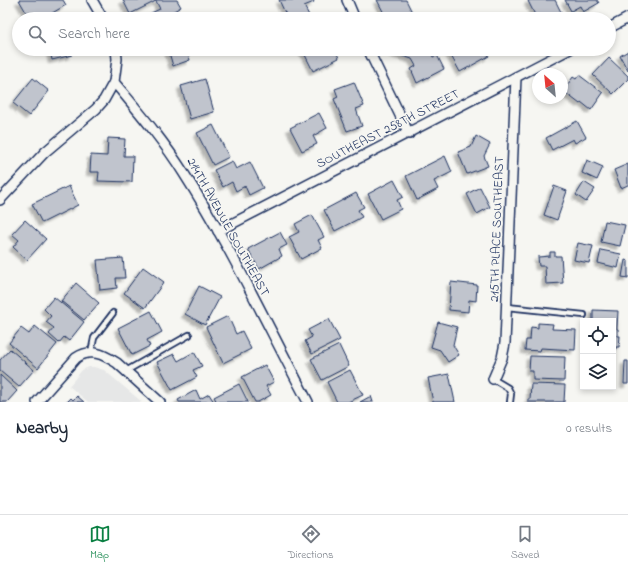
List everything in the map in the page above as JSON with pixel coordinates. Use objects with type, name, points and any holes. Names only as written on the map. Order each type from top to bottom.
[{"type":"street","points":[[92,0],[99,12]]},
{"type":"street","points":[[347,0],[353,12]]},
{"type":"street","points":[[616,24],[628,18]]},
{"type":"street","points":[[0,200],[45,152],[96,109],[104,100],[114,82],[117,56]]},
{"type":"street","points":[[371,56],[409,134]]},
{"type":"street","name":"SOUTHEAST 258TH STREET","points":[[218,231],[409,134],[556,56]]},
{"type":"street","name":"215TH PLACE SOUTHEAST","points":[[493,379],[502,358],[505,344],[516,77]]},
{"type":"street","name":"214TH AVENUE SOUTHEAST","points":[[114,82],[170,152],[218,231],[308,402]]},
{"type":"street","points":[[37,402],[76,358],[84,353],[96,353],[109,358],[126,371],[160,402]]},
{"type":"lane","points":[[507,307],[584,315]]},
{"type":"lane","points":[[92,353],[94,338],[113,313]]},
{"type":"lane","points":[[126,371],[189,335]]},
{"type":"lane","points":[[493,379],[508,388],[511,394],[510,402]]},
{"type":"shaded area","points":[[89,367],[104,370],[142,402],[88,402],[69,386],[82,370]]},
{"type":"building","points":[[19,0],[63,0],[66,5],[54,12],[26,12]]},
{"type":"building","points":[[123,0],[177,0],[181,7],[172,12],[153,12],[160,9],[156,1],[134,12],[129,12]]},
{"type":"building","points":[[279,0],[313,0],[314,2],[304,6],[307,12],[285,12]]},
{"type":"building","points":[[377,0],[406,0],[412,12],[383,12]]},
{"type":"building","points":[[555,0],[561,12],[534,12],[528,1]]},
{"type":"building","points":[[565,0],[597,0],[599,3],[583,12],[580,6],[571,11]]},
{"type":"building","points":[[628,51],[628,71],[620,56]]},
{"type":"building","points":[[51,56],[68,56],[52,60]]},
{"type":"building","points":[[170,56],[189,56],[190,60],[173,66]]},
{"type":"building","points":[[306,56],[338,56],[339,58],[313,71]]},
{"type":"building","points":[[402,56],[438,56],[444,69],[417,83],[411,69],[416,66],[412,59]]},
{"type":"building","points":[[451,56],[489,56],[460,72]]},
{"type":"building","points":[[609,58],[628,76],[628,79],[613,94],[593,75]]},
{"type":"building","points":[[579,75],[603,93],[591,110],[568,95],[568,84],[573,77],[576,79]]},
{"type":"building","points":[[33,78],[49,91],[29,116],[13,103]]},
{"type":"building","points":[[205,79],[214,112],[190,119],[181,86]]},
{"type":"building","points":[[354,82],[364,106],[356,109],[362,126],[347,131],[334,99],[338,97],[335,89]]},
{"type":"building","points":[[319,113],[327,128],[313,136],[317,144],[302,151],[290,128]]},
{"type":"building","points":[[577,121],[586,137],[575,143],[573,139],[552,150],[546,138]]},
{"type":"building","points":[[213,125],[229,157],[213,165],[197,133]]},
{"type":"building","points":[[476,136],[490,144],[484,156],[488,166],[467,174],[458,152],[471,147]]},
{"type":"building","points":[[108,138],[125,139],[124,156],[133,156],[132,182],[98,181],[99,172],[90,172],[91,155],[107,156]]},
{"type":"building","points":[[445,156],[452,172],[434,181],[438,189],[417,200],[406,176]]},
{"type":"building","points":[[587,160],[603,167],[597,180],[582,173]]},
{"type":"building","points":[[232,161],[236,169],[250,162],[263,188],[249,195],[245,186],[236,191],[232,182],[223,187],[214,170]]},
{"type":"building","points":[[628,164],[628,185],[621,188],[614,170]]},
{"type":"building","points":[[394,180],[403,197],[397,200],[401,209],[381,219],[368,194]]},
{"type":"building","points":[[584,182],[595,189],[586,202],[576,195]]},
{"type":"building","points":[[69,186],[78,205],[42,223],[32,204]]},
{"type":"building","points":[[554,186],[567,191],[557,220],[544,215]]},
{"type":"building","points":[[480,187],[490,207],[477,214],[467,194]]},
{"type":"building","points":[[356,193],[364,207],[358,210],[362,217],[335,231],[324,210]]},
{"type":"building","points":[[312,215],[324,237],[318,240],[322,248],[301,259],[289,237],[299,232],[295,224]]},
{"type":"building","points":[[25,220],[46,239],[27,260],[13,247],[19,240],[12,234]]},
{"type":"building","points":[[605,221],[625,225],[620,246],[601,242]]},
{"type":"building","points":[[280,232],[287,245],[279,249],[282,256],[259,269],[248,249]]},
{"type":"building","points":[[578,243],[593,246],[589,263],[574,260]]},
{"type":"building","points":[[601,250],[621,254],[618,268],[598,263]]},
{"type":"building","points":[[550,252],[555,252],[555,256],[561,256],[563,283],[546,284],[545,266],[539,266],[538,257],[550,256]]},
{"type":"building","points":[[123,258],[125,278],[116,278],[117,288],[100,290],[97,260]]},
{"type":"building","points":[[625,260],[628,261],[628,278],[622,277]]},
{"type":"building","points":[[143,267],[164,282],[145,308],[124,293]]},
{"type":"building","points":[[451,282],[477,285],[476,301],[469,300],[468,312],[449,310]]},
{"type":"building","points":[[76,283],[99,303],[84,320],[61,301]]},
{"type":"building","points":[[199,286],[220,297],[205,325],[185,314]]},
{"type":"building","points":[[54,297],[84,322],[69,341],[64,337],[59,343],[49,334],[54,328],[46,322],[51,316],[44,309]]},
{"type":"building","points":[[593,310],[618,311],[617,329],[618,336],[620,336],[619,347],[616,347],[616,318],[593,318]]},
{"type":"building","points":[[151,311],[162,332],[147,340],[150,346],[132,355],[118,328]]},
{"type":"building","points":[[228,316],[236,334],[242,331],[251,349],[223,363],[206,327]]},
{"type":"building","points":[[329,319],[340,340],[312,354],[305,341],[312,337],[308,330]]},
{"type":"building","points":[[438,322],[457,327],[453,345],[459,355],[448,362],[440,350],[431,347]]},
{"type":"building","points":[[538,323],[553,324],[552,329],[576,330],[575,350],[541,348],[540,351],[525,350],[526,340],[530,340],[531,327],[538,328]]},
{"type":"building","points":[[35,326],[57,344],[38,368],[9,343],[21,328],[29,334]]},
{"type":"building","points":[[339,345],[349,366],[322,380],[311,359]]},
{"type":"building","points":[[10,349],[34,370],[19,387],[0,371],[0,360]]},
{"type":"building","points":[[194,352],[202,366],[193,370],[197,377],[172,390],[157,362],[174,354],[178,361]]},
{"type":"building","points":[[530,356],[565,357],[564,381],[533,380],[533,371],[529,371]]},
{"type":"building","points":[[625,361],[628,361],[628,384],[624,384]]},
{"type":"building","points":[[265,365],[274,382],[266,386],[271,395],[258,402],[255,402],[242,377]]},
{"type":"building","points":[[350,370],[363,395],[348,402],[337,402],[327,382]]},
{"type":"building","points":[[449,374],[455,402],[433,402],[428,378]]},
{"type":"building","points":[[0,375],[17,391],[7,402],[0,402]]},
{"type":"building","points":[[239,384],[248,402],[217,402],[214,397]]},
{"type":"building","points":[[531,384],[565,385],[564,402],[528,402],[528,399],[530,399]]},
{"type":"building","points":[[196,390],[200,399],[209,394],[214,402],[179,402],[178,400]]},
{"type":"building","points":[[77,396],[84,402],[67,402],[71,398],[73,400]]},
{"type":"building","points":[[371,396],[373,402],[360,402]]}]
